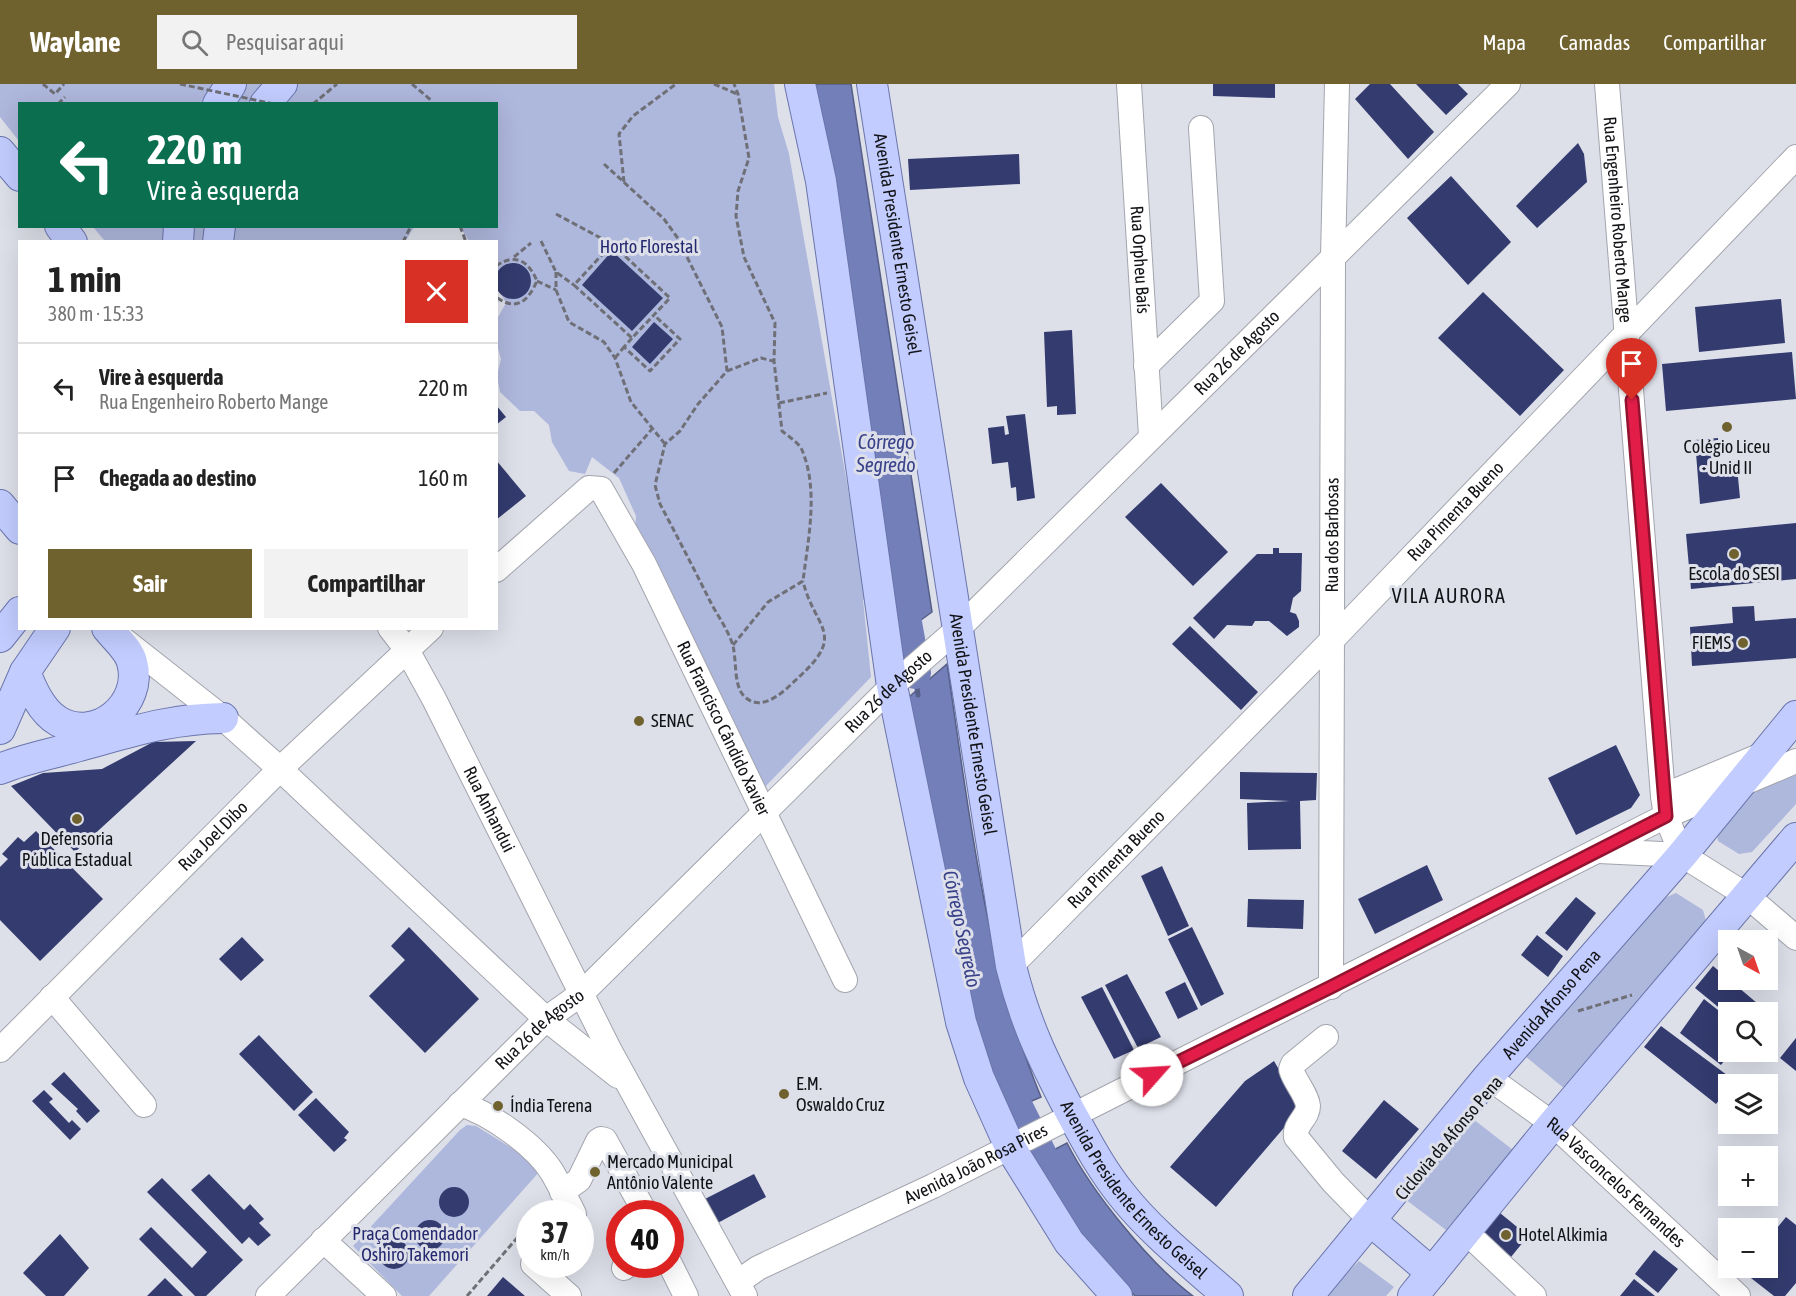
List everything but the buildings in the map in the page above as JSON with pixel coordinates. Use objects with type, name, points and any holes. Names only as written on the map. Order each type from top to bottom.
[{"type":"main road","points":[[219,102],[231,84]]},
{"type":"main road","points":[[267,102],[282,84]]},
{"type":"main road","points":[[800,84],[820,181],[849,389],[897,682],[961,1022],[979,1078],[1069,1242],[1117,1296]]},
{"type":"main road","name":"Avenida Presidente Ernesto Geisel","points":[[872,84],[950,635],[1011,966],[1021,1009],[1064,1119],[1123,1197],[1160,1236],[1228,1296]]},
{"type":"main road","points":[[0,152],[18,174]]},
{"type":"main road","points":[[0,505],[18,527]]},
{"type":"main road","points":[[0,636],[18,614]]},
{"type":"main road","points":[[0,729],[25,672],[54,630]]},
{"type":"main road","points":[[25,672],[39,700],[57,721],[74,728],[93,729],[108,722],[130,695],[134,677],[131,659],[109,630]]},
{"type":"main road","name":"Avenida Afonso Pena","points":[[1308,1296],[1488,1077],[1682,855],[1796,716]]},
{"type":"main road","points":[[0,769],[32,757],[78,747],[144,726],[185,719],[223,718]]},
{"type":"main road","points":[[1413,1296],[1552,1124],[1796,838]]},
{"type":"main road","points":[[1371,1221],[1432,1273]]},
{"type":"street","name":"Rua Orpheu Baís","points":[[1129,84],[1151,436]]},
{"type":"street","name":"Rua dos Barbosas","points":[[1331,987],[1334,257],[1337,84]]},
{"type":"street","name":"Rua 26 de Agosto","points":[[268,1296],[546,1019],[581,994],[766,814],[897,682],[950,635],[1508,84]]},
{"type":"street","name":"Rua Engenheiro Roberto Mange","points":[[1607,84],[1664,806],[1682,855]]},
{"type":"street","points":[[1146,366],[1212,301],[1201,128]]},
{"type":"street","name":"Rua Pimenta Bueno","points":[[1011,966],[1333,639],[1627,330],[1796,157]]},
{"type":"street","points":[[498,568],[595,489]]},
{"type":"street","name":"Rua Francisco Cândido Xavier","points":[[595,489],[644,564],[845,980]]},
{"type":"street","points":[[111,630],[223,718],[546,1019],[630,1085]]},
{"type":"street","name":"Rua Anhandui","points":[[392,630],[407,650],[434,699],[581,994],[739,1291]]},
{"type":"street","name":"Rua Joel Dibo","points":[[0,1050],[280,769],[429,630]]},
{"type":"street","points":[[1664,806],[1764,754]]},
{"type":"street","name":"Avenida João Rosa Pires","points":[[739,1291],[758,1268],[1015,1144],[1331,987],[1597,851],[1664,806],[1736,787],[1796,761]]},
{"type":"street","points":[[1597,851],[1682,855],[1746,895],[1796,938]]},
{"type":"street","points":[[52,997],[144,1105]]},
{"type":"street","points":[[1326,1036],[1293,1064],[1291,1070],[1307,1102],[1306,1112],[1295,1130],[1296,1137],[1333,1182],[1371,1221]]},
{"type":"street","name":"Rua Vasconcelos Fernandes","points":[[1488,1077],[1552,1124],[1738,1296]]},
{"type":"street","points":[[460,1104],[491,1117],[539,1156],[552,1173],[562,1192],[570,1200]]},
{"type":"street","points":[[562,1192],[579,1180],[597,1142],[601,1139],[605,1140],[639,1200]]},
{"type":"street","points":[[1466,1232],[1534,1296]]},
{"type":"street","points":[[323,1240],[384,1296]]},
{"type":"street","points":[[549,1278],[569,1296]]},
{"type":"street","points":[[677,1278],[686,1296]]},
{"type":"path","points":[[43,84],[55,94],[64,84]]},
{"type":"path","points":[[180,84],[265,102]]},
{"type":"path","points":[[315,102],[337,84]]},
{"type":"path","points":[[412,84],[432,101]]},
{"type":"path","points":[[624,182],[619,134],[633,116],[676,84]]},
{"type":"path","points":[[714,84],[738,94]]},
{"type":"path","points":[[734,84],[738,94],[749,158],[738,191],[735,216],[744,257],[775,323],[774,361],[782,431],[801,448],[810,481],[809,533],[803,581],[808,601],[825,628],[824,649],[818,660],[781,695],[766,702],[756,703],[746,698],[739,689],[733,645],[660,504],[655,485],[665,444],[680,431],[698,404],[727,372],[761,358],[774,361]]},
{"type":"path","points":[[60,102],[65,97]]},
{"type":"path","points":[[604,164],[664,219],[677,237],[722,327],[727,372]]},
{"type":"path","points":[[556,214],[612,244],[670,298],[615,358]]},
{"type":"path","points":[[541,241],[556,273],[556,290],[569,322],[604,342],[615,358],[631,402],[665,444]]},
{"type":"path","points":[[498,265],[514,258],[531,243]]},
{"type":"path","points":[[574,285],[612,244]]},
{"type":"path","points":[[514,258],[530,266],[537,281],[556,290]]},
{"type":"path","points":[[556,273],[574,285],[632,338]]},
{"type":"path","points":[[498,298],[504,302],[522,302],[529,298],[537,281]]},
{"type":"path","points":[[624,347],[650,371],[680,339],[654,315]]},
{"type":"path","points":[[779,403],[849,389]]},
{"type":"path","points":[[595,489],[652,429]]},
{"type":"path","points":[[733,645],[768,602],[803,581]]},
{"type":"path","points":[[1575,1012],[1584,1007],[1632,995],[1640,987]]},
{"type":"path","points":[[467,1296],[516,1239]]},
{"type":"green space","name":"Horto Florestal","points":[[0,84],[774,84],[778,117],[789,154],[867,597],[863,600],[871,677],[763,789],[635,532],[636,516],[619,478],[592,457],[585,474],[569,471],[552,442],[549,425],[534,411],[520,411],[500,392],[498,372],[501,359],[498,348],[498,317],[506,303],[498,289],[498,240],[468,240],[461,228],[498,228],[498,102],[18,102],[18,140],[0,117]]},
{"type":"green space","points":[[94,228],[413,228],[406,240],[104,240]]},
{"type":"green space","points":[[1796,773],[1796,804],[1752,852],[1739,854],[1718,841],[1716,831],[1747,795]]},
{"type":"green space","points":[[1676,893],[1703,910],[1706,921],[1565,1089],[1525,1056],[1655,902]]},
{"type":"green space","points":[[1473,1119],[1513,1150],[1446,1230],[1405,1199]]},
{"type":"green space","name":"Praça Comendador Oshiro Takemori","points":[[467,1125],[476,1126],[533,1161],[539,1172],[429,1296],[402,1296],[353,1246]]},
{"type":"green space","points":[[1359,1261],[1394,1287],[1386,1296],[1324,1296]]},
{"type":"water","name":"Córrego Segredo","points":[[808,84],[851,84],[932,612],[900,635],[885,577]]},
{"type":"water","name":"Córrego Segredo","points":[[947,664],[971,829],[992,938],[1021,1045],[1041,1097],[1006,1112],[987,1081],[902,703]]},
{"type":"water","points":[[1067,1143],[1091,1183],[1123,1226],[1176,1282],[1193,1296],[1135,1296],[1093,1252],[1032,1161]]},
{"type":"waterway","name":"Córrego Segredo","points":[[900,589],[915,673]]},
{"type":"waterway","name":"Córrego Segredo","points":[[915,675],[918,695]]},
{"type":"waterway","name":"Córrego Segredo","points":[[1018,1109],[1045,1163],[1064,1191]]},
{"type":"place","name":"Colégio Liceu - Unid II","points":[[1727,427]]},
{"type":"place","name":"Escola do SESI","points":[[1734,554]]},
{"type":"place","name":"FIEMS","points":[[1743,643]]},
{"type":"place","name":"SENAC","points":[[639,721]]},
{"type":"place","name":"Defensoria Pública Estadual","points":[[77,819]]},
{"type":"place","name":"E.M. Oswaldo Cruz","points":[[784,1094]]},
{"type":"place","name":"Índia Terena","points":[[498,1106]]},
{"type":"place","name":"Mercado Municipal Antônio Valente","points":[[595,1172]]},
{"type":"place","name":"Hotel Alkimia","points":[[1506,1235]]},
{"type":"district","name":"VILA AURORA","points":[[1449,596]]},
{"type":"route","points":[[1152,1075],[1331,987],[1666,816],[1632,400]]}]
